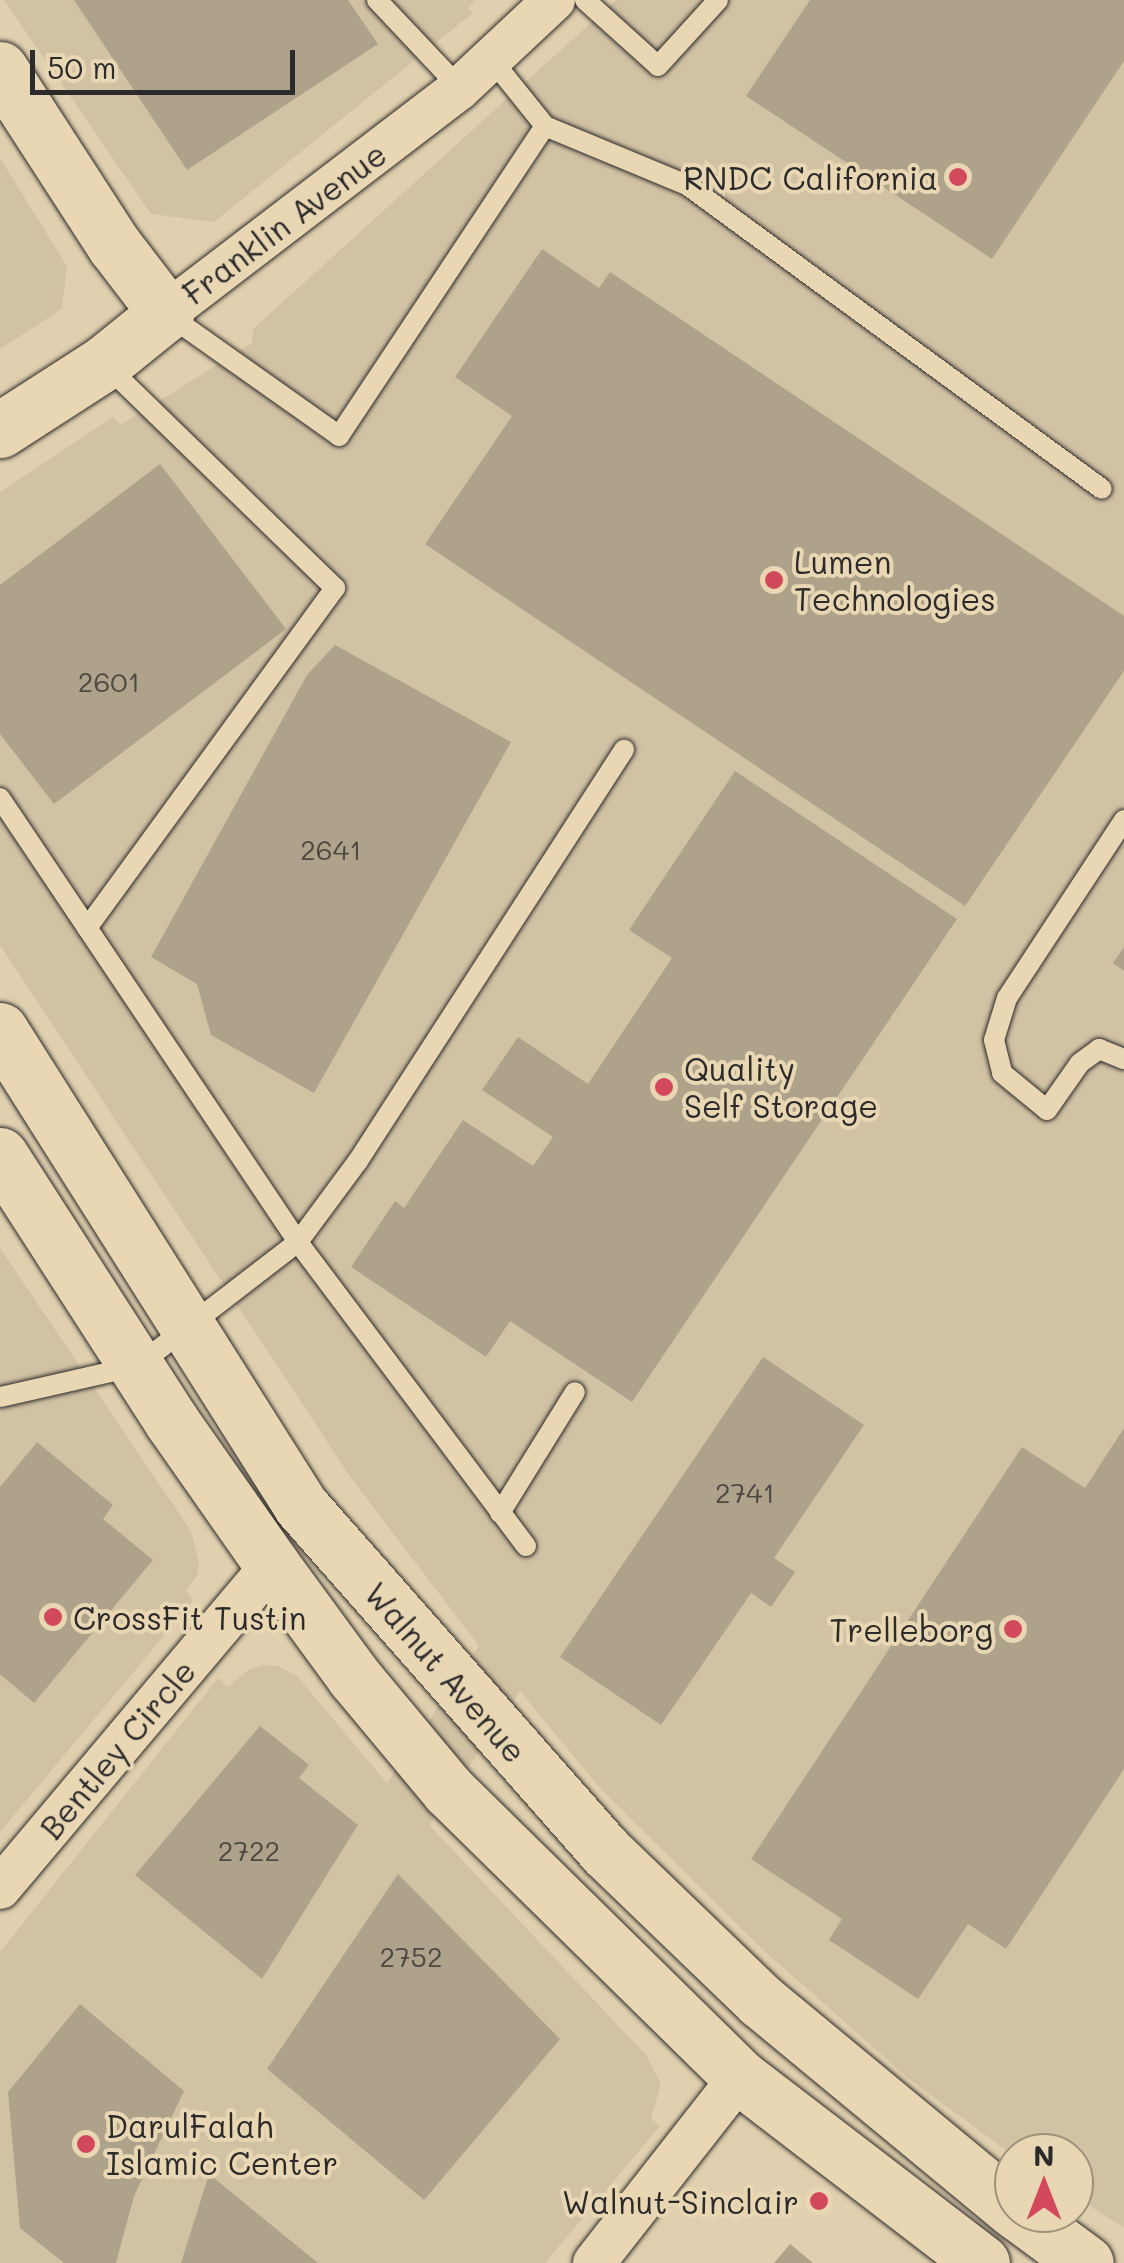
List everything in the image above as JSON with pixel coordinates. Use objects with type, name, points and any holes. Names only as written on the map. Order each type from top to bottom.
[{"type":"main road","points":[[0,69],[114,245],[166,314]]},
{"type":"main road","name":"Franklin Avenue","points":[[0,430],[104,363],[166,314]]},
{"type":"main road","name":"Walnut Avenue","points":[[0,1030],[189,1322],[301,1506],[606,1852],[761,2001],[994,2193]]},
{"type":"main road","name":"Walnut Avenue","points":[[0,1155],[136,1366],[272,1564],[354,1676],[448,1791],[740,2077],[982,2263]]},
{"type":"main road","name":"Walnut Avenue","points":[[1046,2233],[1086,2263]]},
{"type":"street","name":"Franklin Avenue","points":[[166,314],[460,88],[556,2]]},
{"type":"street","name":"Bentley Circle","points":[[0,1888],[272,1564]]},
{"type":"street","points":[[594,2263],[740,2077]]},
{"type":"lane","points":[[377,0],[460,88]]},
{"type":"lane","points":[[556,2],[658,66],[718,0]]},
{"type":"lane","points":[[492,60],[545,126],[687,185],[1102,489]]},
{"type":"lane","points":[[166,314],[339,436],[545,126]]},
{"type":"lane","points":[[87,928],[335,588],[104,363]]},
{"type":"lane","points":[[0,1396],[136,1366],[298,1242],[358,1161],[624,750]]},
{"type":"lane","points":[[0,798],[298,1242],[526,1546]]},
{"type":"lane","points":[[1124,820],[1006,998],[994,1040],[1002,1073],[1046,1110],[1080,1062],[1099,1049],[1124,1059]]},
{"type":"lane","points":[[500,1512],[575,1392]]},
{"type":"shaded area","points":[[4,0],[476,0],[468,8],[473,13],[214,222],[151,214]]},
{"type":"shaded area","points":[[616,0],[1124,0],[1124,2228],[1094,2209],[1094,2133],[994,2133],[994,2141],[909,2079],[759,1946],[599,1787],[520,1691],[429,1825],[646,2055],[661,2084],[651,2118],[660,2126],[545,2263],[0,2263],[0,1952],[218,1678],[228,1687],[248,1670],[263,1665],[278,1666],[297,1676],[387,1783],[479,1646],[351,1478],[0,945],[0,492],[113,417],[121,425],[252,343],[253,329]]},
{"type":"shaded area","points":[[0,158],[67,266],[62,309],[0,349]]},
{"type":"shaded area","points":[[0,1248],[191,1531],[199,1563],[197,1576],[186,1590],[193,1601],[0,1832]]},
{"type":"building","points":[[74,0],[348,0],[378,44],[187,170]]},
{"type":"building","name":"RNDC California","points":[[810,0],[1124,0],[1124,61],[992,259],[746,96]]},
{"type":"building","name":"Lumen Technologies","points":[[542,249],[599,288],[610,272],[1124,616],[1124,671],[965,906],[425,544],[512,416],[455,377]]},
{"type":"building","points":[[160,464],[286,629],[54,804],[0,734],[0,585]]},
{"type":"building","points":[[335,645],[511,742],[314,1093],[211,1035],[197,984],[151,957],[307,675]]},
{"type":"building","name":"Quality Self Storage","points":[[735,771],[957,919],[632,1402],[510,1321],[486,1357],[351,1267],[395,1201],[404,1208],[463,1120],[533,1166],[553,1137],[482,1090],[518,1037],[588,1084],[672,958],[629,930]]},
{"type":"building","points":[[1124,947],[1124,971],[1113,963]]},
{"type":"building","points":[[763,1357],[864,1425],[774,1558],[795,1572],[771,1607],[751,1593],[661,1725],[560,1657]]},
{"type":"building","name":"Trelleborg","points":[[1124,1428],[1124,1769],[1006,1949],[968,1924],[918,1999],[829,1940],[842,1919],[751,1859],[1022,1447],[1085,1488]]},
{"type":"building","name":"CrossFit Tustin","points":[[37,1442],[113,1505],[103,1519],[153,1560],[34,1703],[0,1674],[0,1487]]},
{"type":"building","points":[[260,1726],[309,1765],[299,1778],[358,1825],[262,1979],[135,1875]]},
{"type":"building","points":[[398,1874],[560,2039],[424,2200],[267,2069]]},
{"type":"building","name":"DarulFalah Islamic Center","points":[[80,2004],[184,2091],[134,2196],[116,2263],[64,2263],[20,2228],[8,2092]]},
{"type":"building","points":[[209,2174],[318,2263],[181,2263]]},
{"type":"building","points":[[790,2244],[813,2263],[774,2263]]},
{"type":"place","name":"RNDC California","points":[[958,177]]},
{"type":"place","name":"Lumen Technologies","points":[[774,580]]},
{"type":"place","name":"Quality Self Storage","points":[[664,1087]]},
{"type":"place","name":"CrossFit Tustin","points":[[53,1617]]},
{"type":"place","name":"Trelleborg","points":[[1013,1629]]},
{"type":"place","name":"DarulFalah Islamic Center","points":[[86,2144]]},
{"type":"place","name":"Walnut-Sinclair","points":[[819,2201]]}]
